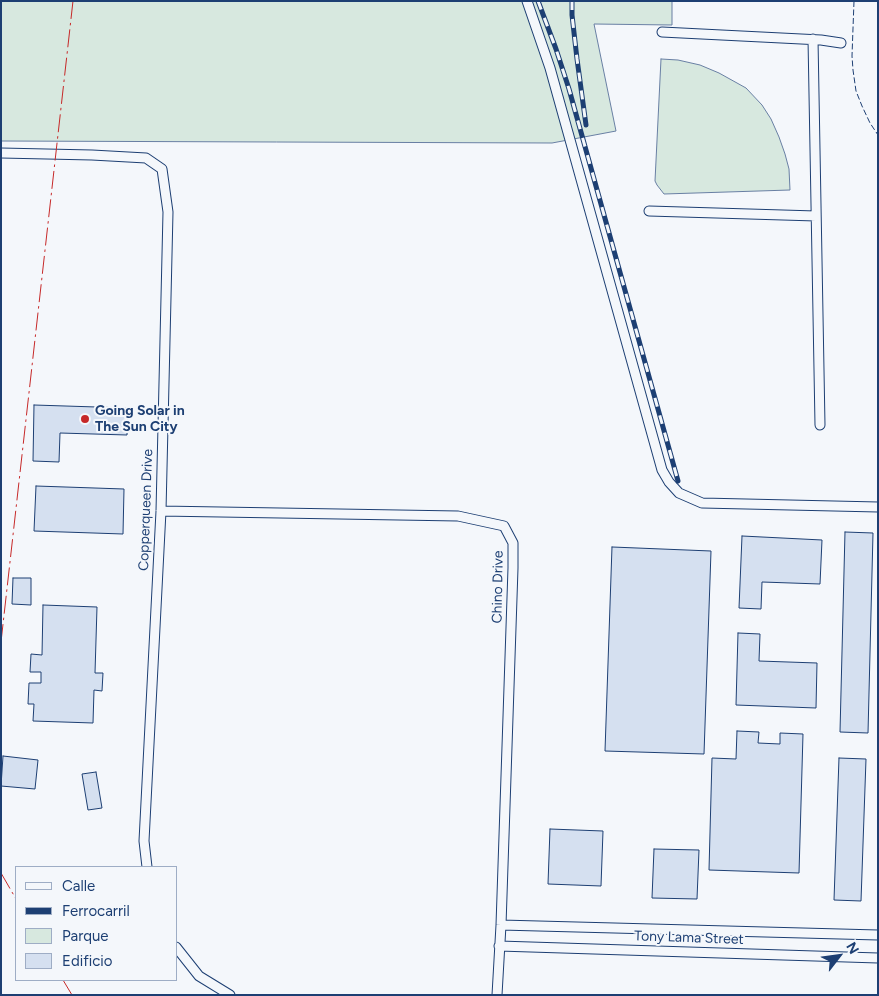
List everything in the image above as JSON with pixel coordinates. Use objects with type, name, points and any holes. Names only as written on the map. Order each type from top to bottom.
[{"type":"street","points":[[527,1],[550,68],[662,470],[669,482],[679,493],[702,503],[878,508]]},
{"type":"street","points":[[662,32],[841,43]]},
{"type":"street","points":[[813,40],[820,425]]},
{"type":"street","name":"Copperqueen Drive","points":[[1,153],[92,154],[146,158],[162,169],[168,212],[161,511],[144,841],[147,866]]},
{"type":"street","points":[[650,211],[816,216]]},
{"type":"street","name":"Chino Drive","points":[[161,511],[458,516],[504,526],[513,543],[513,568],[497,995]]},
{"type":"street","name":"Tony Lama Street","points":[[501,925],[878,935]]},
{"type":"street","name":"Tony Lama Street","points":[[499,946],[878,958]]},
{"type":"street","points":[[178,950],[199,976],[230,995]]},
{"type":"green space","points":[[1,1],[672,1],[672,25],[594,24],[616,131],[552,143],[1,141]]},
{"type":"green space","points":[[661,59],[678,60],[700,65],[746,88],[762,105],[779,137],[789,169],[790,190],[664,194],[655,181]]},
{"type":"building","points":[[34,405],[128,408],[127,435],[60,433],[59,462],[33,461]]},
{"type":"building","points":[[36,486],[124,489],[123,534],[34,531]]},
{"type":"building","points":[[845,532],[873,533],[868,733],[840,732]]},
{"type":"building","points":[[742,536],[822,540],[820,584],[762,582],[761,609],[739,608]]},
{"type":"building","points":[[612,547],[711,551],[704,754],[605,751]]},
{"type":"building","points":[[13,578],[31,578],[31,605],[12,604]]},
{"type":"building","points":[[43,605],[97,607],[95,673],[103,673],[102,691],[94,690],[93,723],[33,721],[34,704],[28,704],[29,683],[41,683],[41,672],[30,672],[31,654],[42,655]]},
{"type":"building","points":[[738,633],[760,634],[759,661],[817,663],[816,708],[736,705]]},
{"type":"building","points":[[737,731],[759,732],[758,743],[780,744],[780,733],[803,734],[799,873],[709,870],[712,758],[736,759]]},
{"type":"building","points":[[3,756],[38,760],[35,789],[1,786]]},
{"type":"building","points":[[839,758],[866,759],[861,901],[834,900]]},
{"type":"building","points":[[96,772],[102,808],[88,810],[82,774]]},
{"type":"building","points":[[550,829],[603,831],[601,886],[548,884]]},
{"type":"building","points":[[654,849],[699,850],[697,899],[652,898]]},
{"type":"railway","points":[[538,1],[569,89],[678,481]]},
{"type":"railway","points":[[572,1],[572,15],[586,125]]},
{"type":"fence","points":[[854,1],[852,56],[856,91],[870,123],[878,135]]},
{"type":"power","points":[[1,642],[73,1]]},
{"type":"power","points":[[1,873],[15,897]]},
{"type":"power","points":[[64,981],[72,995]]},
{"type":"place","name":"Going Solar in The Sun City","points":[[85,419]]}]
